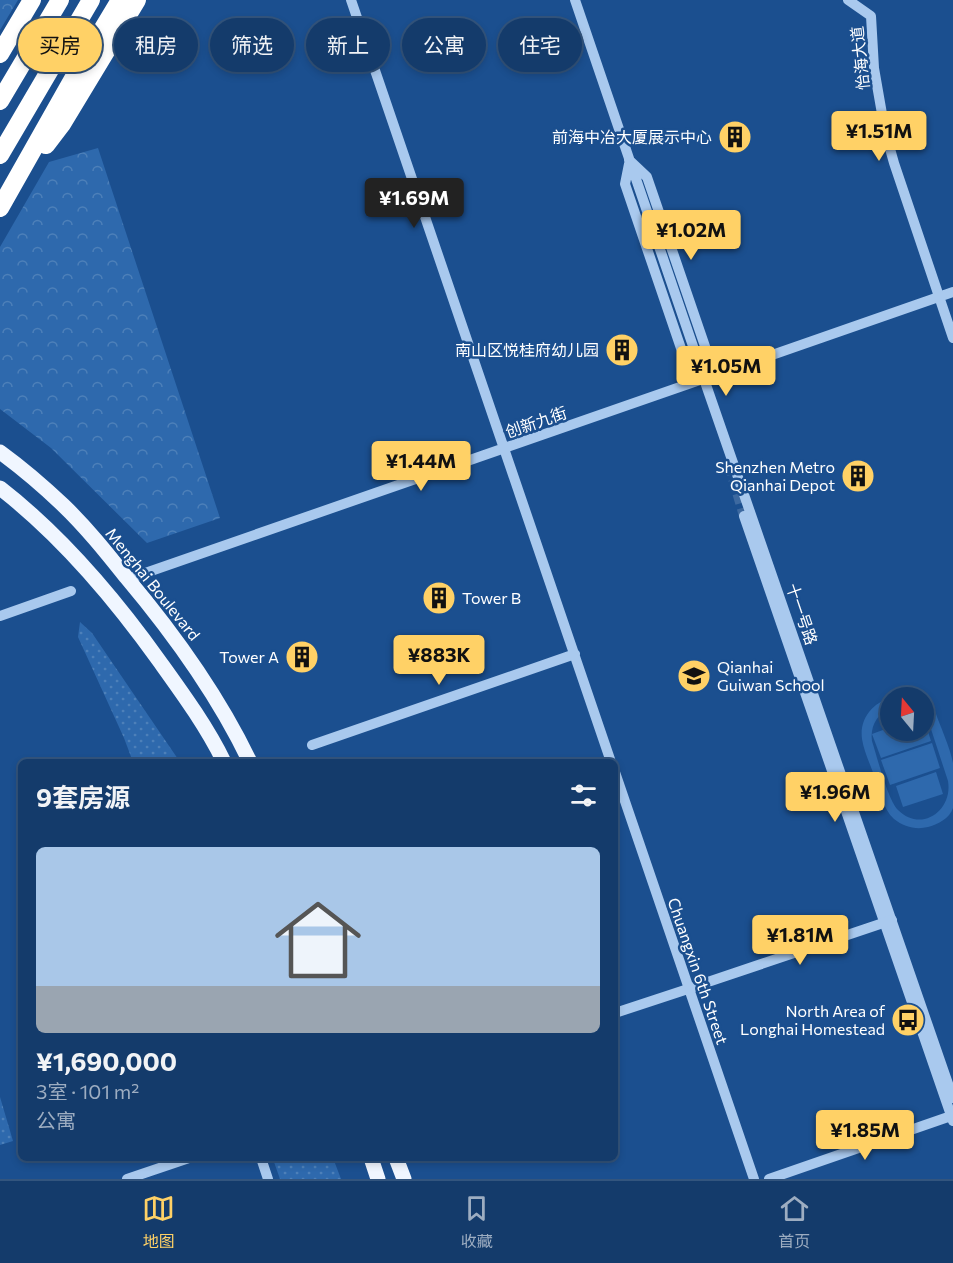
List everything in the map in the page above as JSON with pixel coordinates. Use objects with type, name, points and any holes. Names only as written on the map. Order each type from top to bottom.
[{"type":"highway","points":[[0,54],[32,0]]},
{"type":"highway","points":[[0,101],[60,0]]},
{"type":"highway","points":[[4,201],[78,70],[133,0]]},
{"type":"highway","points":[[0,155],[90,3]]},
{"type":"main road","name":"Menghai Boulevard","points":[[0,452],[63,505],[157,614],[192,662],[222,710],[248,759]]},
{"type":"main road","points":[[0,488],[59,541],[103,588],[175,683],[222,759]]},
{"type":"main road","points":[[397,1161],[404,1179]]},
{"type":"street","points":[[351,0],[610,759]]},
{"type":"street","name":"十一号路","points":[[575,0],[629,160],[647,177],[708,355],[704,379]]},
{"type":"street","name":"怡海大道","points":[[848,0],[871,16],[874,68],[885,131],[953,338]]},
{"type":"street","points":[[629,160],[695,352]]},
{"type":"street","name":"十一号路","points":[[629,160],[625,184],[686,363],[704,379],[953,1098]]},
{"type":"street","name":"创新九街","points":[[128,579],[953,292]]},
{"type":"street","points":[[744,516],[952,1118],[769,1179]]},
{"type":"street","points":[[0,616],[71,591]]},
{"type":"street","points":[[312,745],[575,654]]},
{"type":"street","name":"Chuangxin 6th Street","points":[[618,780],[694,987],[754,1179]]},
{"type":"street","points":[[618,1012],[892,920]]},
{"type":"street","points":[[128,1179],[147,1176],[182,1161]]},
{"type":"street","points":[[262,1161],[268,1179]]},
{"type":"green space","points":[[0,0],[18,0],[0,30]]},
{"type":"green space","points":[[98,148],[220,518],[147,543],[51,448],[0,409],[0,247],[49,162]]},
{"type":"green space","points":[[80,622],[92,633],[178,759],[132,759],[78,637]]},
{"type":"green space","points":[[880,703],[880,716],[873,726],[872,741],[887,788],[898,810],[907,817],[916,819],[925,819],[933,815],[946,801],[948,792],[948,781],[934,738],[935,711],[952,757],[953,808],[949,815],[935,825],[919,828],[906,826],[894,819],[887,810],[862,739],[863,724],[875,706]]},
{"type":"green space","points":[[880,731],[880,741],[931,741],[881,758],[872,734]]},
{"type":"green space","points":[[932,743],[940,768],[890,785],[881,760]]},
{"type":"green space","points":[[936,772],[943,794],[903,807],[896,786]]},
{"type":"green space","points":[[0,1097],[13,1141],[0,1145]]},
{"type":"green space","points":[[334,1161],[341,1179],[280,1179],[274,1162]]},
{"type":"tunnel","points":[[695,352],[704,381]]},
{"type":"tunnel","points":[[729,465],[744,516]]},
{"type":"place","name":"前海中冶大厦展示中心","points":[[735,137]]},
{"type":"place","name":"南山区悦桂府幼儿园","points":[[622,350]]},
{"type":"place","name":"Shenzhen Metro Qianhai Depot","points":[[858,476]]},
{"type":"place","name":"Tower B","points":[[439,598]]},
{"type":"place","name":"Tower A","points":[[302,657]]},
{"type":"place","name":"Qianhai Guiwan School","points":[[694,676]]},
{"type":"place","name":"North Area of Longhai Homestead","points":[[908,1020]]}]
